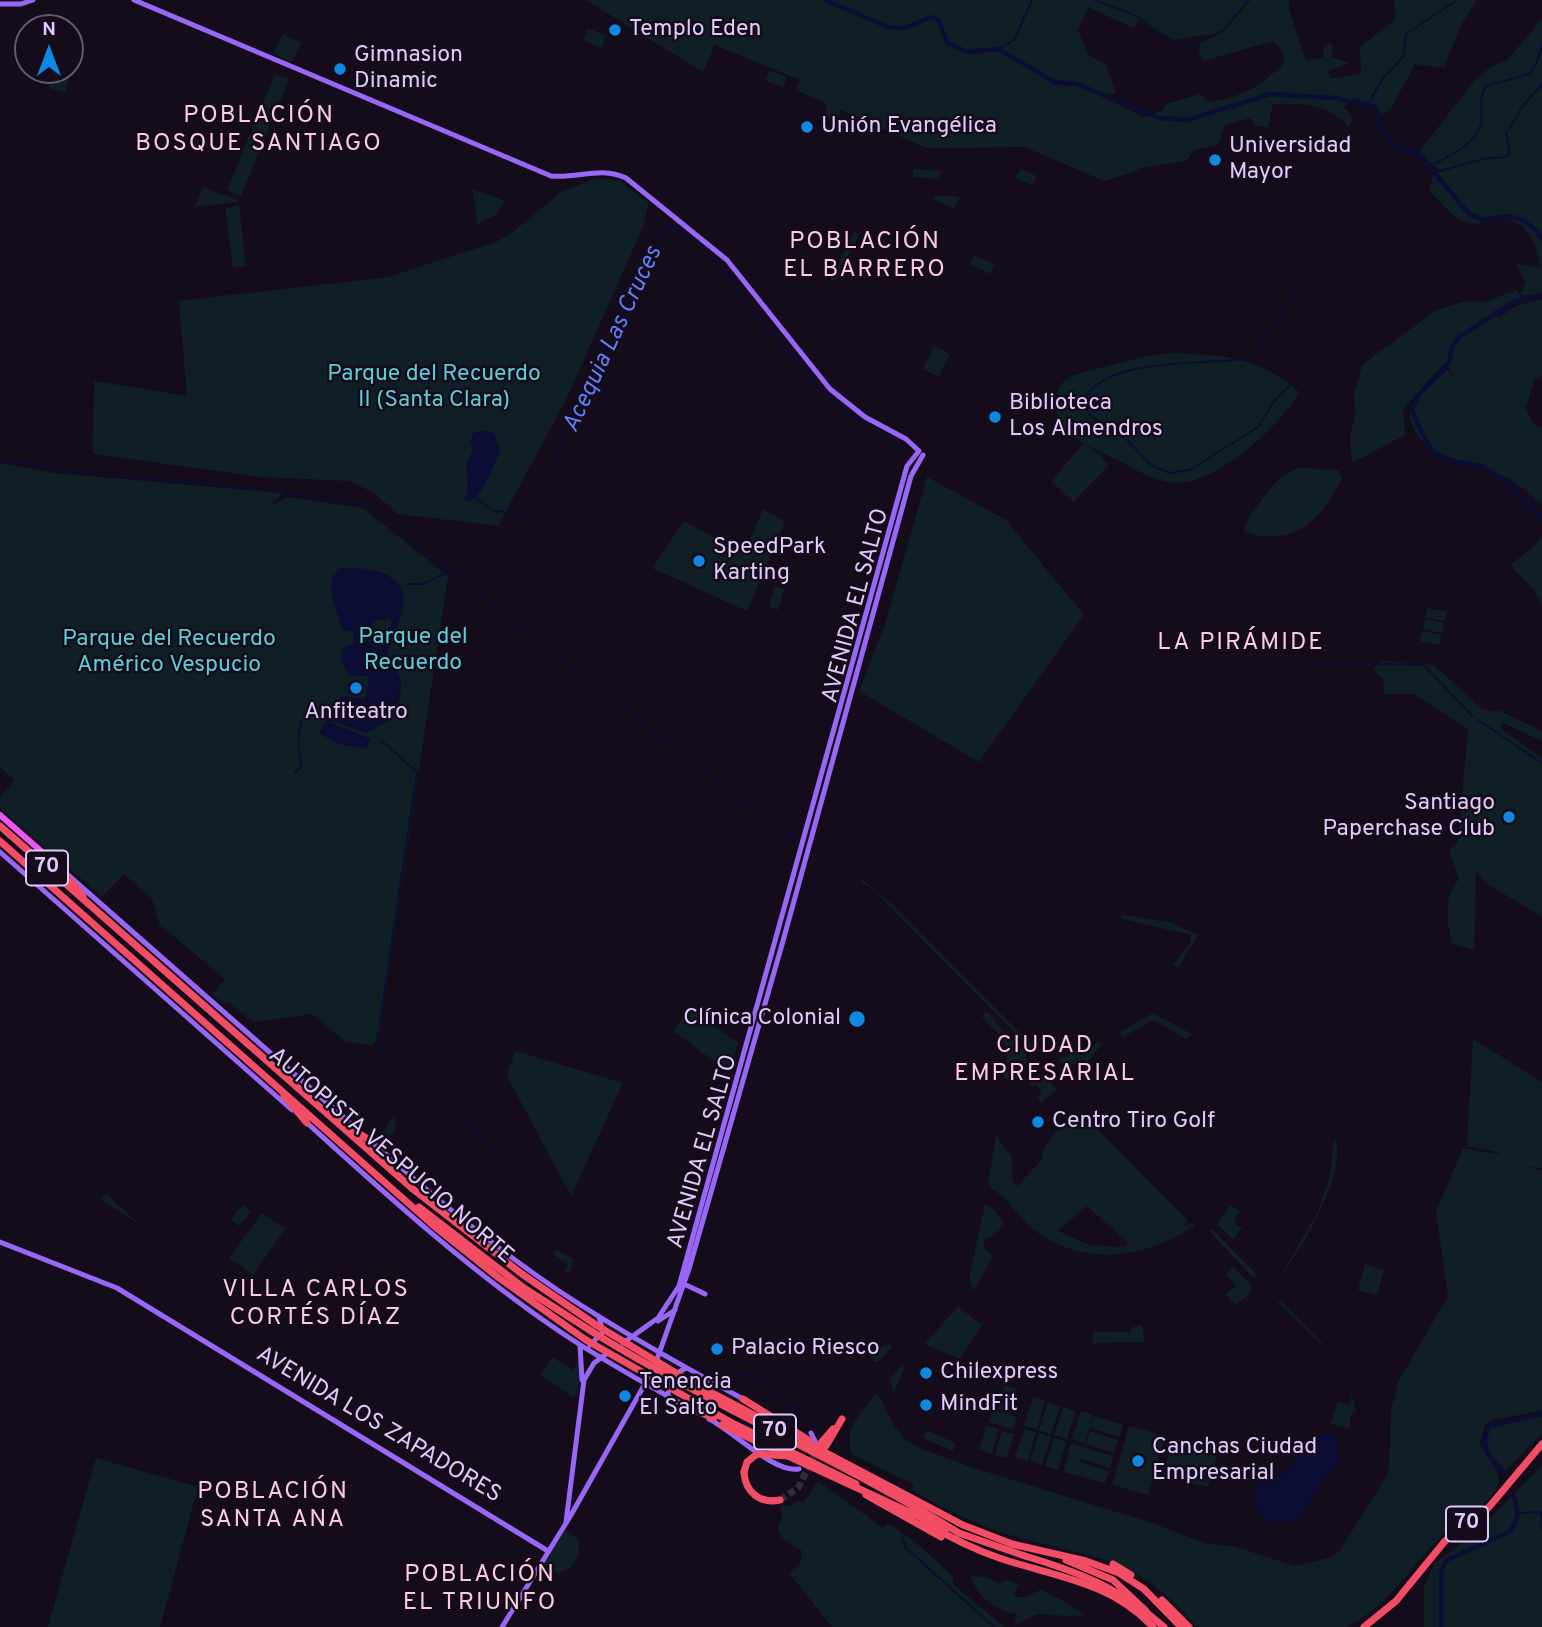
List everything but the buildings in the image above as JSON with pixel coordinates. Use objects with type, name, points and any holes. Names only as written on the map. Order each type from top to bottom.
[{"type":"highway","name":"AUTOPISTA VESPUCIO NORTE","points":[[0,826],[414,1190],[593,1328],[963,1525],[1039,1551],[1095,1563],[1134,1582],[1170,1614]]},
{"type":"highway","name":"AUTOPISTA VESPUCIO NORTE","points":[[0,841],[268,1076],[384,1182],[476,1261],[583,1342],[766,1440],[883,1498],[950,1537],[1001,1559],[1078,1579],[1134,1608],[1153,1627]]},
{"type":"highway","points":[[58,866],[94,910]]},
{"type":"highway","points":[[268,1076],[307,1123]]},
{"type":"highway","points":[[320,1108],[371,1141]]},
{"type":"highway","name":"70","points":[[384,1182],[524,1288],[685,1386],[853,1472],[960,1533],[1104,1583],[1133,1600],[1162,1627]]},
{"type":"highway","points":[[743,1399],[833,1458]]},
{"type":"highway","points":[[691,1409],[766,1440]]},
{"type":"highway","points":[[820,1444],[842,1419]]},
{"type":"highway","points":[[722,1425],[960,1533]]},
{"type":"highway","points":[[820,1444],[834,1429]]},
{"type":"highway","name":"70","points":[[1366,1626],[1396,1601],[1441,1545],[1489,1507],[1542,1444]]},
{"type":"highway","points":[[780,1500],[766,1501],[754,1495],[746,1485],[744,1472],[747,1462],[756,1455],[788,1456]]},
{"type":"highway","points":[[853,1488],[941,1537],[1001,1559]]},
{"type":"highway","name":"70","points":[[1039,1551],[1090,1568],[1113,1580],[1134,1597],[1162,1627]]},
{"type":"highway","points":[[1181,1627],[1153,1594],[1113,1564],[1157,1595],[1189,1627]]},
{"type":"main road","points":[[0,4],[33,0]]},
{"type":"main road","points":[[134,0],[551,176],[565,177],[601,171],[626,178],[723,256],[830,389],[865,417],[906,439],[921,453]]},
{"type":"main road","name":"AVENIDA EL SALTO","points":[[502,1627],[646,1386],[660,1353],[684,1284],[783,942],[911,476],[921,453]]},
{"type":"main road","name":"AVENIDA EL SALTO","points":[[600,1358],[652,1324],[673,1298],[682,1275],[904,478],[910,460],[921,453]]},
{"type":"main road","points":[[0,815],[371,1141],[508,1254],[633,1337],[743,1399]]},
{"type":"main road","points":[[0,852],[428,1232],[502,1291],[646,1386],[722,1425],[752,1449],[791,1469],[799,1469]]},
{"type":"main road","name":"AVENIDA LOS ZAPADORES","points":[[0,1242],[117,1288],[548,1551]]},
{"type":"main road","points":[[684,1284],[705,1294]]},
{"type":"main road","points":[[652,1324],[675,1310]]},
{"type":"main road","points":[[583,1342],[593,1344],[601,1337],[603,1324],[598,1315]]},
{"type":"main road","points":[[566,1522],[583,1384],[583,1342]]},
{"type":"main road","points":[[610,1364],[609,1354],[613,1349]]},
{"type":"main road","points":[[583,1384],[589,1370],[600,1358]]},
{"type":"main road","points":[[668,1398],[669,1378],[686,1368]]},
{"type":"main road","points":[[811,1433],[820,1444]]},
{"type":"green space","points":[[586,0],[1289,0],[1289,9],[1306,61],[1323,58],[1324,47],[1330,43],[1333,47],[1331,57],[1349,63],[1328,71],[1331,79],[1361,73],[1360,47],[1395,20],[1394,0],[1477,0],[1461,25],[1444,68],[1415,64],[1390,110],[1381,114],[1376,107],[1362,104],[1359,98],[1343,106],[1353,118],[1349,127],[1332,113],[1315,106],[1273,104],[1268,127],[1256,126],[1250,118],[1225,125],[1218,145],[1194,150],[1186,161],[1137,169],[1104,181],[1025,147],[926,148],[839,109],[840,116],[828,118],[825,103],[796,90],[800,80],[715,45],[703,72]],"holes":[[[1088,7],[1134,28],[1139,20],[1174,40],[1212,34],[1200,44],[1199,54],[1204,61],[1273,41],[1281,50],[1285,62],[1260,84],[1241,94],[1209,102],[1200,94],[1166,104],[1163,110],[1144,117],[1102,97],[1116,93],[1106,65],[1088,54],[1078,30]]]},
{"type":"green space","points":[[1542,19],[1542,296],[1520,295],[1526,282],[1515,264],[1540,267],[1530,236],[1512,220],[1471,223],[1455,216],[1429,191],[1433,175],[1439,170],[1419,152],[1474,81],[1492,66],[1507,60]]},
{"type":"green space","points":[[588,28],[606,36],[601,48],[583,40]]},
{"type":"green space","points":[[283,34],[301,43],[291,63],[273,53]]},
{"type":"green space","points":[[770,70],[787,77],[783,88],[765,80]]},
{"type":"green space","points":[[275,74],[289,79],[241,196],[227,190]]},
{"type":"green space","points":[[50,84],[68,84],[65,92],[49,88]]},
{"type":"green space","points":[[913,169],[940,171],[939,179],[913,177]]},
{"type":"green space","points":[[1021,169],[1037,176],[1032,185],[1016,178]]},
{"type":"green space","name":"Parque del Recuerdo II (Santa Clara)","points":[[597,178],[620,181],[649,203],[643,227],[566,400],[498,526],[398,514],[374,493],[350,481],[261,477],[93,454],[94,381],[187,396],[179,301],[388,277],[496,242],[513,232],[561,192]]},
{"type":"green space","points":[[203,187],[237,200],[237,202],[195,207]]},
{"type":"green space","points":[[472,189],[505,201],[497,214],[478,224]]},
{"type":"green space","points":[[935,195],[960,197],[954,209],[933,199]]},
{"type":"green space","points":[[239,206],[246,266],[233,268],[225,208]]},
{"type":"green space","points":[[854,232],[859,235],[836,282],[831,279]]},
{"type":"green space","points":[[974,255],[995,265],[990,274],[970,264]]},
{"type":"green space","points":[[1517,290],[1521,298],[1492,312],[1509,326],[1500,317],[1516,306],[1542,299],[1542,375],[1534,380],[1526,408],[1533,424],[1542,428],[1542,505],[1508,478],[1442,454],[1418,436],[1412,423],[1410,406],[1448,369],[1454,377],[1446,362],[1403,409],[1405,435],[1352,463],[1350,437],[1355,415],[1354,393],[1363,364],[1435,311],[1465,301],[1485,302]]},
{"type":"green space","points":[[934,346],[950,354],[939,377],[923,369]]},
{"type":"green space","points":[[1175,353],[1241,360],[1269,371],[1299,392],[1278,420],[1247,450],[1211,473],[1178,483],[1140,472],[1082,443],[1064,428],[1058,416],[1056,402],[1057,393],[1064,381],[1082,373],[1136,359]]},
{"type":"green space","points":[[1083,444],[1098,453],[1109,465],[1073,502],[1051,481]]},
{"type":"green space","name":"Parque del Recuerdo Américo Vespucio","points":[[0,463],[53,473],[283,493],[270,507],[287,497],[363,508],[448,576],[379,1038],[371,1045],[346,1042],[312,1014],[254,1022],[227,1001],[224,1004],[212,994],[225,979],[160,925],[152,899],[124,874],[102,897],[0,808],[0,797],[15,780],[0,767]],"holes":[[[341,568],[387,574],[398,620],[387,654],[401,681],[398,701],[385,720],[366,733],[331,720],[329,723],[370,739],[368,747],[336,743],[327,721],[338,700],[365,699],[369,688],[368,676],[358,674],[353,631],[342,629],[330,585]]]},
{"type":"green space","points":[[1300,468],[1338,470],[1342,478],[1325,507],[1304,527],[1291,533],[1262,536],[1244,532],[1252,513],[1276,482]]},
{"type":"green space","points":[[927,477],[1006,520],[1084,615],[979,762],[859,691],[884,627]]},
{"type":"green space","name":"SpeedPark Karting","points":[[763,509],[785,522],[747,611],[652,568],[684,521],[744,554]]},
{"type":"green space","points":[[1541,536],[1542,607],[1534,589],[1510,565],[1537,544]]},
{"type":"green space","points":[[775,586],[784,589],[778,610],[769,607]]},
{"type":"green space","points":[[1427,608],[1447,611],[1445,621],[1425,618]]},
{"type":"green space","points":[[391,619],[392,624],[380,638],[378,649],[364,639],[365,628],[377,620]]},
{"type":"green space","points":[[1425,619],[1444,623],[1442,633],[1423,629]]},
{"type":"green space","points":[[1423,631],[1442,635],[1440,645],[1420,641]]},
{"type":"green space","points":[[1381,661],[1434,665],[1483,710],[1500,711],[1542,731],[1542,741],[1503,723],[1500,728],[1542,758],[1542,917],[1486,883],[1476,872],[1474,950],[1452,944],[1448,919],[1450,893],[1459,879],[1449,850],[1458,842],[1468,729],[1414,694],[1384,694],[1383,680],[1373,669]]},
{"type":"green space","points":[[863,880],[888,901],[1033,1046],[1030,1048],[872,888],[860,882]]},
{"type":"green space","points":[[1122,915],[1170,922],[1198,935],[1178,968],[1173,964],[1190,944],[1191,935],[1123,919]]},
{"type":"green space","points":[[691,1008],[738,1043],[729,1072],[673,1031]]},
{"type":"green space","points":[[986,1011],[1026,1055],[1027,1062],[1009,1081],[1004,1078],[1007,1057],[1004,1043],[982,1017]]},
{"type":"green space","points":[[1153,1013],[1192,1034],[1187,1039],[1153,1020],[1123,1037],[1120,1032]]},
{"type":"green space","points":[[1473,1039],[1542,1082],[1542,1168],[1526,1166],[1542,1170],[1542,1411],[1496,1419],[1485,1424],[1480,1443],[1499,1478],[1494,1493],[1484,1504],[1446,1532],[1380,1604],[1364,1616],[1347,1627],[1197,1627],[1174,1602],[1130,1571],[1108,1561],[1034,1542],[979,1524],[910,1489],[915,1485],[852,1454],[849,1437],[851,1429],[875,1394],[879,1395],[894,1426],[905,1439],[919,1448],[971,1467],[1152,1523],[1207,1544],[1233,1546],[1294,1566],[1329,1558],[1339,1552],[1389,1472],[1391,1411],[1398,1382],[1448,1296],[1436,1211],[1463,1148],[1501,1155],[1467,1146]]},
{"type":"green space","points":[[1099,1042],[1101,1045],[1082,1069],[1075,1063],[1051,1084],[1057,1090],[1041,1103],[1037,1098],[1042,1094],[1036,1084],[1032,1087],[1028,1082],[1036,1075],[1048,1075],[1053,1081],[1066,1070],[1059,1059]]},
{"type":"green space","points":[[515,1051],[623,1083],[571,1196],[507,1076]]},
{"type":"green space","points":[[1080,1112],[1188,1221],[1182,1227],[1191,1223],[1195,1225],[1176,1237],[1136,1252],[1094,1254],[1053,1242],[1023,1220],[988,1182],[996,1136],[1012,1157],[1012,1179],[1016,1187],[1042,1160],[1050,1139]],"holes":[[[1087,1206],[1128,1243],[1125,1247],[1089,1245],[1058,1231]]]},
{"type":"green space","points":[[395,1115],[395,1132],[382,1144],[377,1139]]},
{"type":"green space","points":[[1334,1138],[1337,1151],[1335,1168],[1321,1209],[1300,1249],[1280,1277],[1318,1212],[1330,1176]]},
{"type":"green space","points":[[106,1193],[139,1224],[101,1200]]},
{"type":"green space","points":[[985,1204],[993,1209],[1005,1224],[992,1237],[985,1238],[984,1247],[993,1257],[973,1292],[969,1279]]},
{"type":"green space","points":[[243,1205],[251,1212],[239,1226],[231,1219]]},
{"type":"green space","points":[[1230,1205],[1240,1211],[1234,1221],[1239,1227],[1243,1226],[1233,1239],[1217,1224]]},
{"type":"green space","points":[[262,1213],[285,1229],[253,1275],[229,1258]]},
{"type":"green space","points":[[1212,1229],[1257,1275],[1254,1278],[1209,1231]]},
{"type":"green space","points":[[556,1249],[573,1259],[569,1273],[564,1270],[568,1265],[553,1254]]},
{"type":"green space","points":[[1365,1264],[1384,1270],[1377,1295],[1358,1290]]},
{"type":"green space","points":[[1233,1267],[1251,1285],[1250,1294],[1235,1305],[1225,1294],[1237,1286],[1226,1275]]},
{"type":"green space","points":[[1281,1300],[1322,1343],[1322,1345],[1278,1303]]},
{"type":"green space","points":[[958,1307],[982,1325],[960,1359],[924,1344]]},
{"type":"green space","points":[[1140,1325],[1145,1342],[1093,1343],[1093,1332],[1131,1332],[1131,1328]]},
{"type":"green space","points":[[888,1344],[893,1346],[878,1362],[874,1362],[868,1354]]},
{"type":"green space","points":[[552,1357],[573,1370],[580,1357],[578,1394],[573,1397],[540,1375]]},
{"type":"green space","points":[[903,1364],[905,1367],[894,1392],[889,1379]]},
{"type":"green space","points":[[1005,1386],[1017,1389],[1010,1413],[998,1410]]},
{"type":"green space","points":[[1352,1395],[1356,1412],[1352,1412],[1349,1428],[1330,1424],[1338,1402],[1349,1405]]},
{"type":"green space","points":[[1033,1397],[1045,1401],[1037,1429],[1024,1426]]},
{"type":"green space","points":[[1048,1402],[1060,1406],[1051,1434],[1039,1430]]},
{"type":"green space","points":[[1063,1407],[1075,1411],[1067,1439],[1054,1435]]},
{"type":"green space","points":[[993,1410],[1017,1417],[1013,1429],[989,1422]]},
{"type":"green space","points":[[1081,1411],[1093,1415],[1085,1443],[1072,1439]]},
{"type":"green space","points":[[1094,1416],[1123,1425],[1119,1437],[1090,1428]]},
{"type":"green space","points":[[1542,1416],[1542,1434],[1505,1471],[1487,1446],[1491,1427]]},
{"type":"green space","points":[[987,1426],[999,1429],[992,1454],[979,1450]]},
{"type":"green space","name":"Canchas Ciudad Empresarial","points":[[1129,1426],[1165,1436],[1148,1495],[1112,1485]]},
{"type":"green space","points":[[1024,1429],[1036,1432],[1028,1461],[1015,1457]]},
{"type":"green space","points":[[927,1430],[955,1443],[953,1451],[923,1438]]},
{"type":"green space","points":[[1002,1431],[1014,1434],[1007,1458],[995,1455]]},
{"type":"green space","points":[[1090,1431],[1118,1440],[1114,1453],[1086,1444]]},
{"type":"green space","points":[[1039,1433],[1051,1437],[1042,1465],[1030,1461]]},
{"type":"green space","points":[[1054,1438],[1066,1442],[1058,1470],[1045,1466]]},
{"type":"green space","name":"Canchas Ciudad Empresarial","points":[[1173,1438],[1218,1450],[1208,1487],[1163,1475]]},
{"type":"green space","points":[[1071,1444],[1113,1456],[1110,1468],[1081,1459],[1080,1462],[1109,1471],[1105,1483],[1063,1472]]},
{"type":"green space","points":[[96,1458],[198,1487],[160,1627],[48,1627]]},
{"type":"green space","points":[[1542,1465],[1542,1627],[1424,1627],[1424,1587],[1435,1563],[1478,1531]]},
{"type":"green space","points":[[818,1481],[883,1528],[886,1524],[892,1526],[910,1538],[953,1577],[953,1584],[1004,1627],[832,1627],[789,1573],[800,1564],[802,1551],[781,1537],[778,1527],[782,1518],[781,1506],[791,1506],[798,1500],[803,1504]]},
{"type":"green space","points":[[565,1529],[578,1539],[579,1556],[571,1567],[559,1573],[544,1565]]},
{"type":"green space","points":[[971,1576],[987,1577],[999,1584],[1005,1580],[1019,1584],[1014,1593],[1017,1597],[1044,1591],[1085,1617],[1036,1614],[1014,1627],[1017,1614],[988,1602],[977,1590]]},
{"type":"shaded area","points":[[484,430],[494,433],[500,450],[483,487],[469,502],[465,499],[468,488],[466,466],[473,449],[470,443],[473,433]]},
{"type":"shaded area","points":[[341,568],[373,570],[393,579],[403,595],[402,612],[387,654],[402,684],[388,721],[366,733],[331,720],[330,722],[370,739],[365,749],[336,743],[319,733],[342,696],[365,699],[370,677],[348,675],[341,659],[343,649],[354,643],[353,631],[342,629],[332,596],[332,577]],"holes":[[[391,619],[392,624],[380,638],[378,649],[364,639],[365,628],[377,620]]]},
{"type":"shaded area","points":[[1324,1433],[1337,1438],[1340,1456],[1336,1466],[1295,1519],[1287,1523],[1276,1523],[1263,1518],[1255,1499],[1262,1479],[1276,1481],[1277,1474],[1290,1471],[1302,1448]]},
{"type":"waterway","points":[[825,0],[888,27],[905,28],[931,17],[939,21],[947,43],[968,52],[998,49],[1055,82],[1077,84],[1159,118],[1187,120],[1271,94],[1335,98],[1376,107],[1382,132],[1396,147],[1418,153],[1468,213],[1483,220],[1516,218],[1530,225],[1542,239]]},
{"type":"waterway","points":[[998,49],[1014,40],[1032,0]]},
{"type":"waterway","points":[[1095,0],[1136,16],[1166,39],[1184,45]]},
{"type":"waterway","points":[[1192,46],[1223,31],[1249,0]]},
{"type":"waterway","points":[[1368,104],[1383,78],[1403,57],[1406,34],[1457,0]]},
{"type":"waterway","points":[[1431,166],[1474,138],[1481,123],[1481,100],[1486,86],[1529,74],[1537,62],[1542,44]]},
{"type":"waterway","points":[[1526,102],[1542,84]]},
{"type":"waterway","points":[[1437,172],[1483,159],[1506,157],[1510,153],[1506,132],[1525,104]]},
{"type":"waterway","name":"Acequia Las Cruces","points":[[544,484],[667,223],[675,226],[712,255],[752,309],[819,388],[847,413],[905,449]]},
{"type":"waterway","points":[[1291,384],[1273,403],[1258,427],[1190,470],[1169,473],[1151,465],[1128,441],[1091,416],[1085,407],[1084,399],[1097,385],[1115,375],[1137,369],[1251,358],[1318,264]]},
{"type":"waterway","points":[[1542,295],[1515,301],[1459,337],[1452,347],[1449,363],[1420,393],[1412,409],[1432,450],[1447,460],[1482,466],[1503,479],[1542,517]]},
{"type":"waterway","points":[[0,459],[70,471],[249,488],[363,503],[793,840]]},
{"type":"waterway","name":"Acequia Las Cruces","points":[[476,498],[492,510],[523,515],[528,514],[532,504]]},
{"type":"waterway","points":[[405,584],[423,584],[448,572]]},
{"type":"waterway","name":"Acequia Las Cruces","points":[[1313,662],[1424,665],[1472,716]]},
{"type":"waterway","name":"Acequia Las Cruces","points":[[1478,720],[1542,763]]},
{"type":"waterway","points":[[295,773],[301,767],[298,742],[301,721]]},
{"type":"waterway","points":[[382,741],[417,772],[377,1043],[395,1064],[507,1158],[557,1206]]},
{"type":"waterway","points":[[687,1325],[685,1343],[696,1364],[721,1375],[753,1375],[819,1430]]},
{"type":"waterway","points":[[1504,1472],[1490,1456],[1485,1445],[1490,1426],[1542,1414]]},
{"type":"waterway","points":[[1441,1627],[1441,1571],[1447,1560],[1509,1532],[1517,1516],[1514,1496]]},
{"type":"waterway","points":[[1518,1513],[1541,1512],[1542,1529]]},
{"type":"waterway","points":[[902,1536],[906,1548],[994,1627]]},
{"type":"tunnel","points":[[780,1500],[798,1488],[818,1448]]},
{"type":"place","name":"Templo Eden","points":[[615,30]]},
{"type":"place","name":"Gimnasion Dinamic","points":[[340,69]]},
{"type":"place","name":"Unión Evangélica","points":[[807,127]]},
{"type":"place","name":"Universidad Mayor","points":[[1215,160]]},
{"type":"place","name":"Biblioteca Los Almendros","points":[[995,417]]},
{"type":"place","name":"SpeedPark Karting","points":[[699,561]]},
{"type":"place","name":"Anfiteatro","points":[[356,688]]},
{"type":"place","name":"Santiago Paperchase Club","points":[[1509,817]]},
{"type":"place","name":"Clínica Colonial","points":[[857,1019]]},
{"type":"place","name":"Centro Tiro Golf","points":[[1038,1122]]},
{"type":"place","name":"Palacio Riesco","points":[[717,1349]]},
{"type":"place","name":"Chilexpress","points":[[926,1373]]},
{"type":"place","name":"Tenencia El Salto","points":[[625,1396]]},
{"type":"place","name":"MindFit","points":[[926,1405]]},
{"type":"place","name":"Canchas Ciudad Empresarial","points":[[1138,1461]]},
{"type":"district","name":"POBLACIÓN BOSQUE SANTIAGO","points":[[259,131]]},
{"type":"district","name":"POBLACIÓN EL BARRERO","points":[[865,257]]},
{"type":"district","name":"LA PIRÁMIDE","points":[[1241,644]]},
{"type":"district","name":"CIUDAD EMPRESARIAL","points":[[1045,1061]]},
{"type":"district","name":"VILLA CARLOS CORTÉS DÍAZ","points":[[316,1305]]},
{"type":"district","name":"POBLACIÓN SANTA ANA","points":[[273,1507]]},
{"type":"district","name":"POBLACIÓN EL TRIUNFO","points":[[480,1590]]},
{"type":"park label","name":"Parque del Recuerdo","points":[[413,651]]}]
